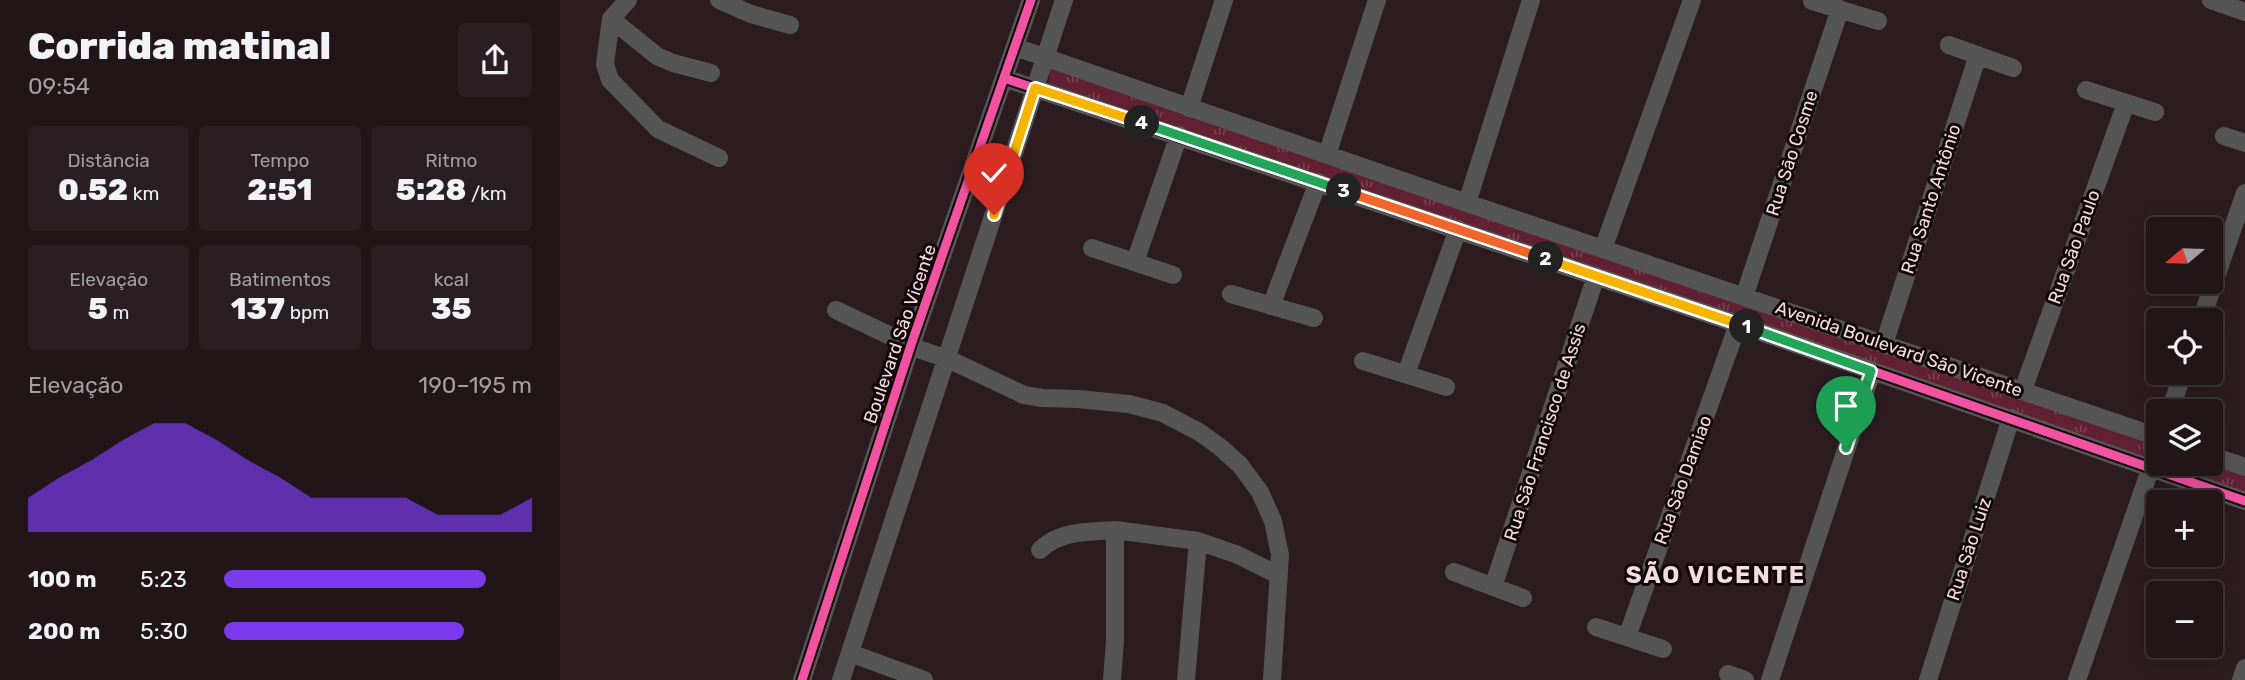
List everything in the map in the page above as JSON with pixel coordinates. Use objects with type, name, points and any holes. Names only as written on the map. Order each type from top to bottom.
[{"type":"street","points":[[628,0],[611,19],[605,64],[610,80],[658,129],[719,158]]},
{"type":"street","points":[[719,0],[751,14],[790,25]]},
{"type":"street","name":"Boulevard São Vicente","points":[[802,680],[911,345],[1031,0]]},
{"type":"street","points":[[841,680],[1064,0]]},
{"type":"street","points":[[1189,108],[1224,0]]},
{"type":"street","points":[[1326,155],[1377,0]]},
{"type":"street","points":[[1467,203],[1531,0]]},
{"type":"street","points":[[1603,249],[1692,0]]},
{"type":"street","points":[[2211,0],[2245,12]]},
{"type":"street","points":[[1812,1],[1878,21]]},
{"type":"street","name":"Rua Sāo Cosme","points":[[1744,297],[1839,9]]},
{"type":"street","points":[[611,19],[657,56],[711,74]]},
{"type":"street","points":[[1949,45],[2013,68]]},
{"type":"street","name":"Avenida Boulevard São Vicente","points":[[1015,47],[2146,432]]},
{"type":"street","name":"Rua Santo Antônio","points":[[1884,344],[1978,55]]},
{"type":"street","name":"Avenida Boulevard São Vicente","points":[[1004,78],[1458,229],[2146,465]]},
{"type":"street","points":[[2085,90],[2155,113]]},
{"type":"street","name":"Rua Sāo Paulo","points":[[2023,390],[2126,103]]},
{"type":"street","points":[[1135,262],[1179,135]]},
{"type":"street","points":[[2224,136],[2245,143]]},
{"type":"street","points":[[1271,306],[1318,182]]},
{"type":"street","points":[[2205,308],[2245,193]]},
{"type":"street","points":[[1406,374],[1458,229]]},
{"type":"street","points":[[1092,248],[1173,275]]},
{"type":"street","name":"Rua Sāo Francisco de Assis","points":[[1493,587],[1596,276]]},
{"type":"street","points":[[1231,294],[1314,318]]},
{"type":"street","points":[[836,310],[1024,394],[1042,398],[1129,404],[1163,413],[1199,432],[1240,465],[1260,492],[1272,521],[1280,555],[1272,680]]},
{"type":"street","name":"Rua Sāo Damiao","points":[[1627,637],[1738,324]]},
{"type":"street","points":[[1363,361],[1446,387]]},
{"type":"street","points":[[1770,680],[1871,371]]},
{"type":"street","name":"Rua Sāo Luiz","points":[[1928,680],[2011,418]]},
{"type":"street","points":[[2223,459],[2245,467]]},
{"type":"street","points":[[2077,680],[2148,476]]},
{"type":"street","name":"Avenida Boulevard São Vicente","points":[[2176,476],[2245,501]]},
{"type":"street","points":[[1040,550],[1051,540],[1074,533],[1115,530],[1198,541],[1238,555],[1278,575]]},
{"type":"street","points":[[1112,680],[1115,640],[1115,530]]},
{"type":"street","points":[[1186,680],[1198,541]]},
{"type":"street","points":[[1454,572],[1523,598]]},
{"type":"street","points":[[1596,627],[1663,649]]},
{"type":"street","points":[[850,653],[924,680]]},
{"type":"street","points":[[2241,680],[2245,668]]},
{"type":"street","points":[[1728,674],[1745,680]]},
{"type":"green space","points":[[1051,67],[2146,435],[2146,462],[1048,88]]},
{"type":"green space","points":[[2223,465],[2245,468],[2245,496],[2186,476],[2223,476]]},
{"type":"cycle path","points":[[802,680],[911,345],[1031,0]]},
{"type":"cycle path","points":[[1004,78],[1738,324],[2245,501]]},
{"type":"district","name":"SÃO VICENTE","points":[[1716,575]]},
{"type":"route","points":[[994,215],[1035,88],[1871,371],[1846,448]]}]
